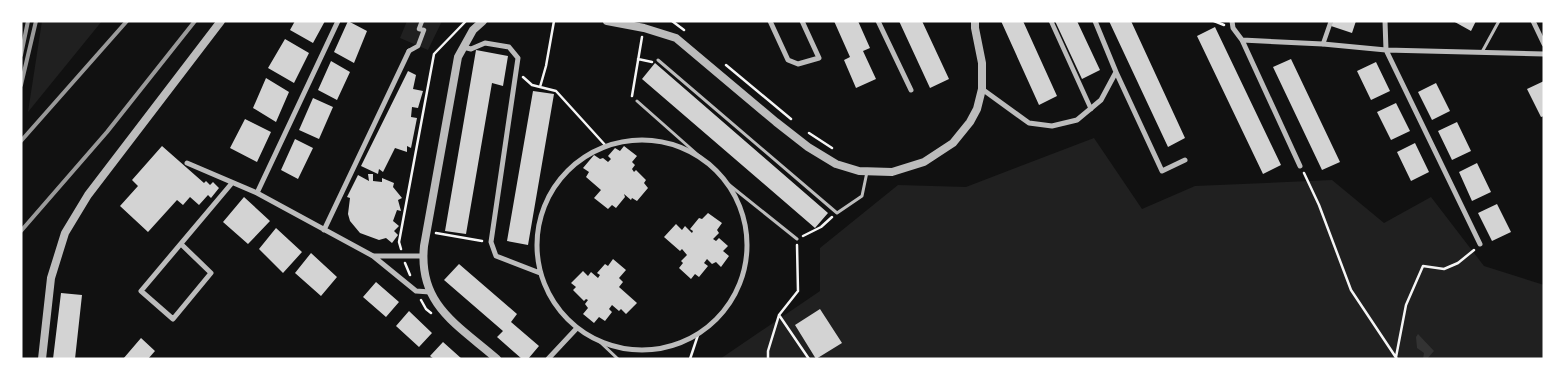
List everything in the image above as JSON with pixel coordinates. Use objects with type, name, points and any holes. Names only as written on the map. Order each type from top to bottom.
[{"type":"street","points":[[42,359],[51,278],[65,233],[88,195],[221,21]]},
{"type":"street","points":[[257,193],[338,21]]},
{"type":"street","points":[[324,230],[409,51],[418,46],[424,30],[419,29],[422,21]]},
{"type":"street","points":[[483,21],[473,30],[458,57],[423,256],[424,273],[435,302],[444,313],[497,359]]},
{"type":"street","points":[[608,21],[644,28],[676,38],[808,147],[836,164],[868,172],[892,172],[924,162],[953,143],[970,122],[977,109],[982,89],[982,63],[973,24]]},
{"type":"street","points":[[770,21],[788,60],[798,64],[818,58],[802,21]]},
{"type":"street","points":[[878,21],[911,90]]},
{"type":"street","points":[[1051,21],[1091,109]]},
{"type":"street","points":[[1095,21],[1116,72],[1162,171],[1185,160]]},
{"type":"street","points":[[1232,21],[1232,28],[1242,40],[1300,166]]},
{"type":"street","points":[[1323,44],[1331,21]]},
{"type":"street","points":[[1385,21],[1386,50],[1480,244]]},
{"type":"street","points":[[1533,21],[1544,44]]},
{"type":"street","points":[[1242,40],[1323,44],[1386,50],[1544,54]]},
{"type":"street","points":[[462,47],[471,49],[485,43],[509,47],[518,58],[491,242],[496,256],[540,273]]},
{"type":"street","points":[[982,89],[1029,123],[1052,126],[1077,120],[1091,109],[1101,100],[1116,72]]},
{"type":"street","points":[[635,140],[658,141],[681,147],[706,162],[727,183],[741,209],[747,245],[742,280],[724,312],[698,335],[675,346],[650,351],[625,350],[600,342],[577,328],[554,304],[540,273],[537,242],[542,211],[557,183],[579,161],[606,146],[635,140]]},
{"type":"street","points":[[186,163],[257,193],[373,256],[416,291],[430,292]]},
{"type":"street","points":[[181,244],[211,273],[173,319],[141,291],[232,183]]},
{"type":"street","points":[[373,256],[423,256]]},
{"type":"street","points":[[548,359],[577,328]]},
{"type":"lane","points":[[1482,52],[1498,21]]},
{"type":"lane","points":[[658,60],[837,213],[862,196],[868,172]]},
{"type":"lane","points":[[637,101],[706,162]]},
{"type":"lane","points":[[727,183],[797,239]]},
{"type":"lane","points":[[600,342],[618,359]]},
{"type":"path","points":[[399,242],[434,54],[465,21]]},
{"type":"path","points":[[540,87],[546,66],[554,21]]},
{"type":"path","points":[[672,21],[685,31]]},
{"type":"path","points":[[637,101],[631,95],[644,28]]},
{"type":"path","points":[[638,59],[653,62],[658,60]]},
{"type":"path","points":[[723,62],[798,124]]},
{"type":"path","points":[[516,71],[532,85],[556,91],[606,146]]},
{"type":"path","points":[[805,131],[839,152]]},
{"type":"path","points":[[1300,166],[1318,205],[1351,290],[1396,358]]},
{"type":"path","points":[[768,359],[768,351],[779,315],[798,291],[797,239],[821,227],[837,213]]},
{"type":"path","points":[[426,232],[485,241]]},
{"type":"path","points":[[1396,358],[1406,305],[1423,266],[1444,269],[1458,263],[1480,244]]},
{"type":"path","points":[[779,315],[809,359]]},
{"type":"path","points":[[690,359],[698,335]]},
{"type":"shaded area","points":[[42,21],[102,21],[28,112]]},
{"type":"shaded area","points":[[407,21],[442,21],[428,50],[400,38]]},
{"type":"shaded area","points":[[1094,138],[1142,209],[1195,186],[1332,180],[1384,223],[1431,197],[1484,266],[1544,285],[1544,359],[720,359],[820,291],[820,248],[898,185],[966,187]]},
{"type":"shaded area","points":[[1418,334],[1434,351],[1427,359],[1423,359],[1424,353],[1417,348],[1416,337]]},
{"type":"building","points":[[295,21],[325,21],[313,43],[290,30]]},
{"type":"building","points":[[348,21],[367,31],[354,63],[334,52]]},
{"type":"building","points":[[834,21],[858,21],[870,48],[863,51],[876,79],[856,88],[844,60],[850,57]]},
{"type":"building","points":[[899,21],[922,21],[949,79],[930,88]]},
{"type":"building","points":[[1001,21],[1023,21],[1057,96],[1039,105]]},
{"type":"building","points":[[1055,21],[1077,21],[1100,70],[1082,79]]},
{"type":"building","points":[[1109,21],[1131,21],[1185,138],[1168,147]]},
{"type":"building","points":[[1333,21],[1356,21],[1352,33],[1331,26]]},
{"type":"building","points":[[1453,21],[1476,21],[1471,31]]},
{"type":"building","points":[[1215,27],[1281,165],[1263,174],[1197,36]]},
{"type":"building","points":[[285,39],[309,53],[294,83],[268,68]]},
{"type":"building","points":[[476,50],[508,56],[503,86],[492,83],[466,234],[445,231]]},
{"type":"building","points":[[1291,59],[1340,162],[1322,170],[1273,67]]},
{"type":"building","points":[[331,61],[350,72],[337,100],[318,90]]},
{"type":"building","points":[[1376,62],[1390,91],[1371,100],[1357,71]]},
{"type":"building","points":[[655,63],[828,213],[815,228],[642,79]]},
{"type":"building","points":[[408,71],[416,75],[413,89],[423,91],[418,108],[412,107],[411,117],[417,118],[411,148],[407,146],[407,152],[395,148],[383,172],[379,169],[378,174],[361,166]]},
{"type":"building","points":[[266,78],[289,92],[276,122],[253,108]]},
{"type":"building","points":[[1544,81],[1544,116],[1541,117],[1527,89]]},
{"type":"building","points":[[1436,83],[1450,111],[1432,120],[1418,92]]},
{"type":"building","points":[[533,91],[554,94],[528,245],[507,241]]},
{"type":"building","points":[[313,98],[333,107],[319,139],[299,130]]},
{"type":"building","points":[[1396,103],[1410,131],[1391,140],[1377,112]]},
{"type":"building","points":[[245,119],[271,132],[257,162],[230,148]]},
{"type":"building","points":[[1457,122],[1471,151],[1452,160],[1438,131]]},
{"type":"building","points":[[295,139],[313,148],[298,179],[281,170]]},
{"type":"building","points":[[1415,143],[1429,172],[1411,181],[1397,152]]},
{"type":"building","points":[[162,146],[204,183],[206,181],[210,185],[213,182],[219,188],[211,198],[208,195],[199,205],[190,197],[183,205],[177,200],[148,232],[120,206],[138,186],[132,180]]},
{"type":"building","points":[[624,146],[637,156],[632,162],[635,165],[632,169],[634,172],[636,170],[646,180],[644,183],[648,188],[637,201],[632,198],[631,200],[624,194],[625,197],[616,208],[612,205],[608,209],[594,198],[601,190],[586,177],[589,172],[583,168],[594,155],[608,162],[611,159],[608,156],[615,148],[620,151]]},
{"type":"building","points":[[1477,163],[1491,192],[1472,201],[1459,172]]},
{"type":"building","points":[[368,174],[373,174],[373,181],[382,182],[382,178],[394,183],[393,187],[402,198],[398,200],[401,211],[397,210],[393,221],[399,226],[394,231],[398,235],[392,243],[386,238],[379,240],[360,233],[350,221],[348,214],[350,198],[347,197],[358,175],[369,181]]},
{"type":"building","points":[[244,197],[270,221],[248,244],[223,222]]},
{"type":"building","points":[[1497,204],[1511,232],[1492,241],[1478,213]]},
{"type":"building","points":[[708,213],[722,223],[717,230],[719,233],[713,239],[716,241],[719,238],[728,246],[723,251],[729,256],[721,267],[716,262],[712,264],[707,259],[704,263],[708,266],[699,277],[695,274],[691,279],[679,268],[683,263],[681,261],[687,255],[682,249],[680,251],[664,237],[676,224],[682,230],[685,226],[692,233],[693,231],[690,229],[699,218],[702,219]]},
{"type":"building","points":[[276,228],[302,252],[283,273],[259,249]]},
{"type":"building","points":[[311,253],[337,277],[321,296],[295,273]]},
{"type":"building","points":[[613,259],[626,270],[619,278],[623,282],[619,287],[637,303],[626,314],[621,309],[619,311],[612,305],[609,309],[612,312],[605,321],[599,317],[594,323],[583,314],[588,308],[585,304],[588,300],[584,301],[573,290],[576,287],[571,283],[583,271],[588,276],[591,272],[598,278],[600,275],[597,273],[605,264],[608,266]]},
{"type":"building","points":[[459,264],[517,314],[511,322],[539,346],[528,359],[522,359],[497,337],[503,331],[444,280]]},
{"type":"building","points":[[376,282],[399,302],[386,317],[363,297]]},
{"type":"building","points":[[61,293],[82,295],[75,359],[53,359]]},
{"type":"building","points":[[820,309],[842,343],[816,359],[795,325]]},
{"type":"building","points":[[409,311],[432,333],[419,347],[396,326]]},
{"type":"building","points":[[141,338],[155,351],[148,359],[123,359]]},
{"type":"building","points":[[443,342],[462,359],[434,359],[430,356]]},
{"type":"railway","points":[[21,55],[28,21]]},
{"type":"railway","points":[[21,85],[36,21]]},
{"type":"railway","points":[[21,141],[127,21]]},
{"type":"railway","points":[[21,231],[107,132],[195,21]]}]
